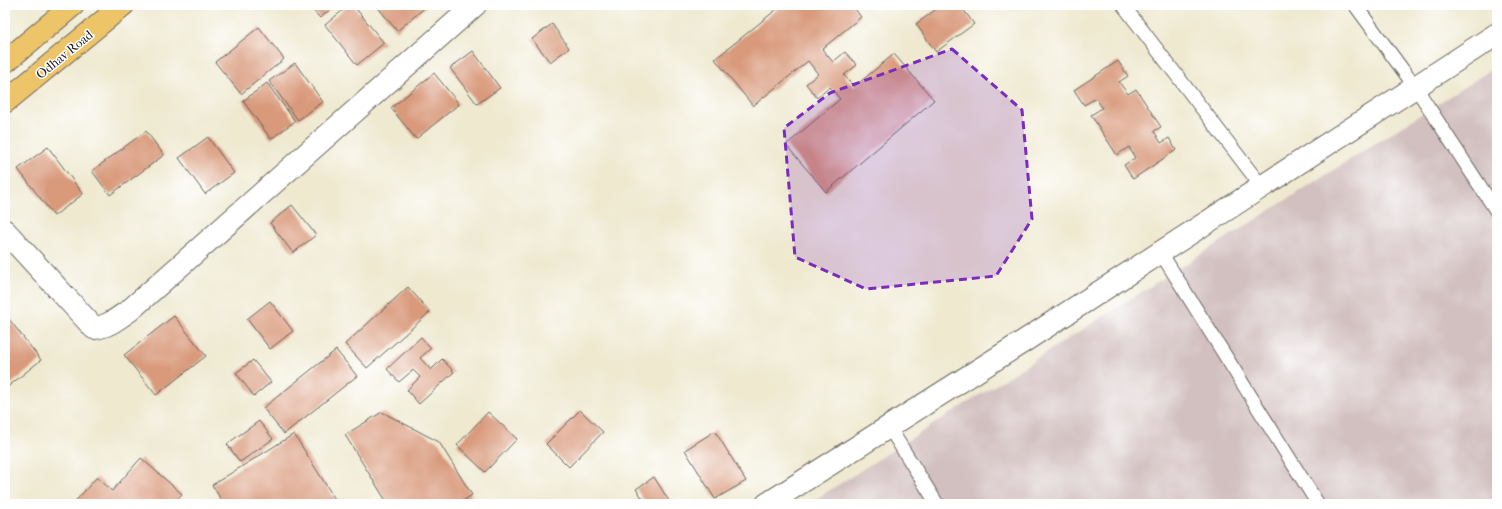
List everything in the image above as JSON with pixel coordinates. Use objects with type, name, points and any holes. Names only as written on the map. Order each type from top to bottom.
[{"type":"main road","points":[[5,62],[73,5]]},
{"type":"main road","name":"Odhav Road","points":[[5,102],[123,5]]},
{"type":"street","points":[[5,231],[94,328],[110,324],[130,310],[475,5]]},
{"type":"street","points":[[767,504],[1161,253],[1497,34]]},
{"type":"lane","points":[[1123,5],[1262,187]]},
{"type":"lane","points":[[1355,5],[1416,88],[1497,212]]},
{"type":"lane","points":[[1161,253],[1318,504]]},
{"type":"lane","points":[[889,427],[937,504]]},
{"type":"highlighted area","points":[[952,49],[1022,110],[1032,219],[996,276],[866,289],[795,257],[784,128],[830,93]]},
{"type":"shaded area","points":[[1497,66],[1497,504],[808,504]]},
{"type":"building","points":[[308,5],[336,5],[320,18]]},
{"type":"building","points":[[349,5],[353,5],[384,43],[357,65],[325,25]]},
{"type":"building","points":[[376,5],[428,5],[397,31]]},
{"type":"building","points":[[782,5],[852,5],[861,17],[822,49],[833,62],[845,52],[857,65],[844,75],[854,87],[894,54],[934,100],[826,192],[786,145],[840,99],[830,87],[817,98],[806,84],[818,74],[808,61],[753,106],[715,59]]},
{"type":"building","points":[[942,5],[960,5],[974,24],[936,52],[916,24]]},
{"type":"building","points":[[552,24],[569,48],[550,62],[532,39]]},
{"type":"building","points":[[259,27],[284,59],[241,94],[215,62]]},
{"type":"building","points":[[473,51],[500,88],[477,104],[450,68]]},
{"type":"building","points":[[1118,61],[1128,76],[1119,82],[1128,94],[1136,89],[1161,127],[1154,131],[1161,143],[1169,138],[1176,150],[1133,179],[1124,165],[1135,158],[1129,147],[1117,155],[1091,115],[1102,108],[1096,98],[1084,105],[1074,90]]},
{"type":"building","points":[[295,63],[323,102],[298,120],[269,81]]},
{"type":"building","points":[[434,73],[459,104],[416,139],[391,108]]},
{"type":"building","points":[[267,83],[295,121],[271,139],[243,101]]},
{"type":"building","points":[[146,131],[164,155],[110,195],[92,171]]},
{"type":"building","points":[[208,137],[234,173],[205,194],[179,158]]},
{"type":"building","points":[[48,147],[83,194],[54,216],[18,169]]},
{"type":"building","points":[[292,205],[316,235],[293,253],[270,223]]},
{"type":"building","points":[[408,287],[430,312],[367,368],[345,344]]},
{"type":"building","points":[[270,301],[293,331],[270,349],[247,319]]},
{"type":"building","points":[[5,314],[41,360],[5,389]]},
{"type":"building","points":[[174,316],[206,356],[156,395],[124,355]]},
{"type":"building","points":[[421,337],[431,348],[420,358],[431,370],[442,359],[454,372],[419,404],[407,390],[420,377],[413,370],[399,382],[387,369]]},
{"type":"building","points":[[336,350],[357,376],[284,434],[263,408]]},
{"type":"building","points":[[253,360],[271,382],[254,396],[236,373]]},
{"type":"building","points":[[580,410],[603,432],[569,467],[546,444]]},
{"type":"building","points":[[382,412],[439,442],[472,495],[458,504],[388,504],[345,435]]},
{"type":"building","points":[[488,412],[517,439],[485,472],[457,445]]},
{"type":"building","points":[[259,421],[273,439],[240,462],[227,444]]},
{"type":"building","points":[[715,431],[746,481],[715,499],[685,450]]},
{"type":"building","points":[[294,434],[338,504],[224,504],[212,485]]},
{"type":"building","points":[[141,458],[182,494],[173,504],[73,504],[97,477],[112,491]]},
{"type":"building","points":[[654,477],[671,504],[642,504],[645,502],[636,489]]}]
